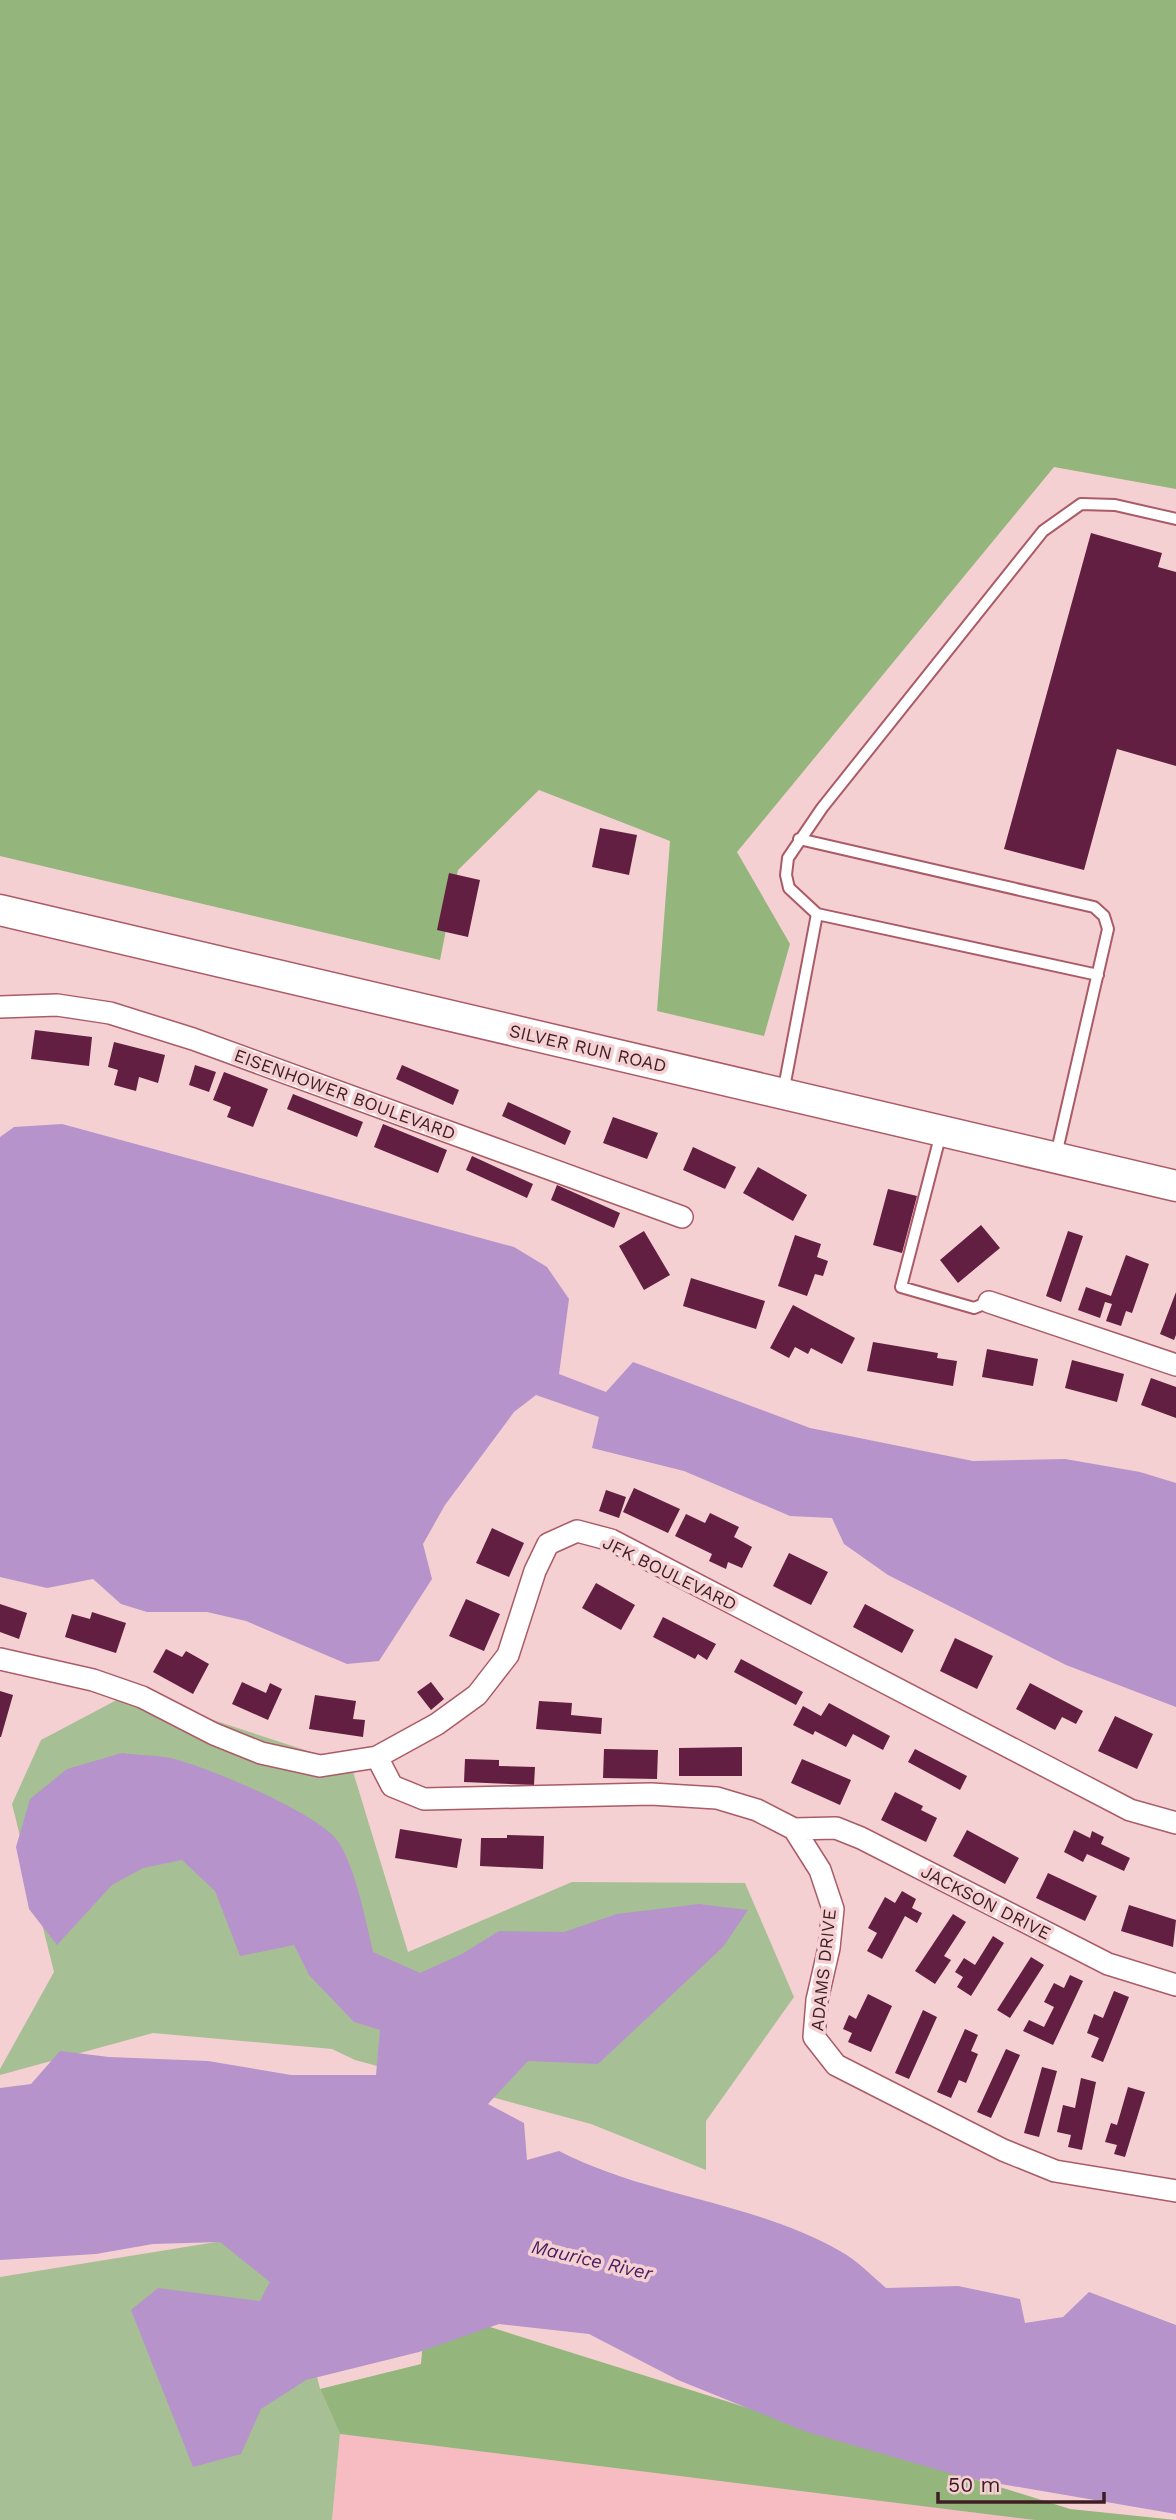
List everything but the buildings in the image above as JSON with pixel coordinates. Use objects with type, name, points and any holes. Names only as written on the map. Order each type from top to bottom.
[{"type":"main road","name":"SILVER RUN ROAD","points":[[0,910],[1176,1186]]},
{"type":"street","name":"EISENHOWER BOULEVARD","points":[[0,1007],[57,1005],[110,1013],[193,1039],[682,1217]]},
{"type":"street","points":[[989,1302],[1176,1366]]},
{"type":"street","name":"JFK BOULEVARD","points":[[0,1659],[93,1681],[142,1697],[214,1734],[261,1753],[320,1766],[377,1756],[437,1724],[477,1695],[508,1655],[535,1571],[548,1544],[577,1531],[611,1540],[1130,1810],[1176,1823]]},
{"type":"street","points":[[377,1756],[392,1786],[424,1800],[651,1794],[717,1798],[757,1810],[794,1829]]},
{"type":"street","name":"JACKSON DRIVE","points":[[794,1829],[836,1828],[861,1838],[1108,1964],[1176,1985]]},
{"type":"street","name":"ADAMS DRIVE","points":[[794,1829],[820,1870],[833,1909],[829,1948],[817,2000],[814,2037],[836,2064],[1003,2150],[1055,2171],[1176,2191]]},
{"type":"lane","points":[[1098,975],[817,914],[789,888],[786,874],[788,858],[799,839],[1043,531],[1081,504],[1115,505],[1176,519]]},
{"type":"lane","points":[[799,839],[1094,907],[1104,916],[1108,929],[1056,1158]]},
{"type":"lane","points":[[783,1093],[817,914]]},
{"type":"lane","points":[[942,1131],[901,1287],[974,1308],[989,1302]]},
{"type":"shaded area","points":[[340,2434],[1035,2520],[332,2520]]},
{"type":"green space","points":[[0,0],[1176,0],[1176,489],[1054,467],[737,852],[790,944],[764,1036],[657,1011],[670,841],[539,790],[458,870],[440,960],[0,856]]},
{"type":"green space","points":[[130,1693],[351,1765],[408,1952],[572,1882],[745,1883],[794,1997],[706,2121],[706,2170],[591,2124],[355,2060],[332,2049],[153,2033],[0,2075],[0,2069],[54,1972],[12,1804],[41,1740]]},
{"type":"green space","points":[[247,2237],[291,2269],[320,2389],[340,2434],[332,2520],[0,2520],[0,2277]]},
{"type":"green space","points":[[426,2307],[1070,2509],[1176,2520],[1035,2520],[340,2434],[320,2389],[421,2364]]},
{"type":"water","points":[[62,1124],[514,1247],[547,1267],[569,1299],[559,1374],[606,1392],[633,1362],[810,1428],[973,1461],[1065,1459],[1140,1472],[1176,1483],[1176,1707],[1066,1665],[888,1575],[844,1544],[832,1518],[790,1516],[684,1471],[592,1448],[599,1417],[536,1395],[514,1412],[445,1505],[423,1544],[432,1579],[379,1661],[347,1664],[246,1621],[207,1612],[147,1612],[121,1604],[93,1579],[47,1588],[0,1577],[0,1137],[14,1127]]},
{"type":"water","name":"Maurice River","points":[[122,1753],[170,1758],[208,1770],[284,1804],[325,1829],[337,1840],[349,1863],[373,1952],[420,1973],[462,1954],[499,1931],[564,1932],[617,1914],[699,1904],[748,1910],[723,1947],[598,2064],[528,2061],[488,2104],[524,2123],[527,2160],[559,2151],[628,2179],[771,2221],[806,2234],[846,2255],[886,2288],[958,2286],[1020,2299],[1025,2323],[1063,2317],[1089,2292],[1176,2325],[1176,2514],[966,2478],[807,2432],[678,2380],[589,2334],[499,2324],[419,2352],[306,2380],[261,2409],[241,2454],[193,2467],[131,2310],[158,2288],[260,2301],[270,2282],[220,2242],[153,2244],[96,2254],[0,2260],[0,2088],[31,2084],[60,2051],[109,2057],[208,2061],[291,2075],[376,2075],[380,2030],[354,2022],[309,1975],[294,1945],[240,1956],[215,1891],[182,1860],[143,1868],[112,1885],[57,1945],[29,1909],[16,1847],[30,1799],[67,1769]]}]
